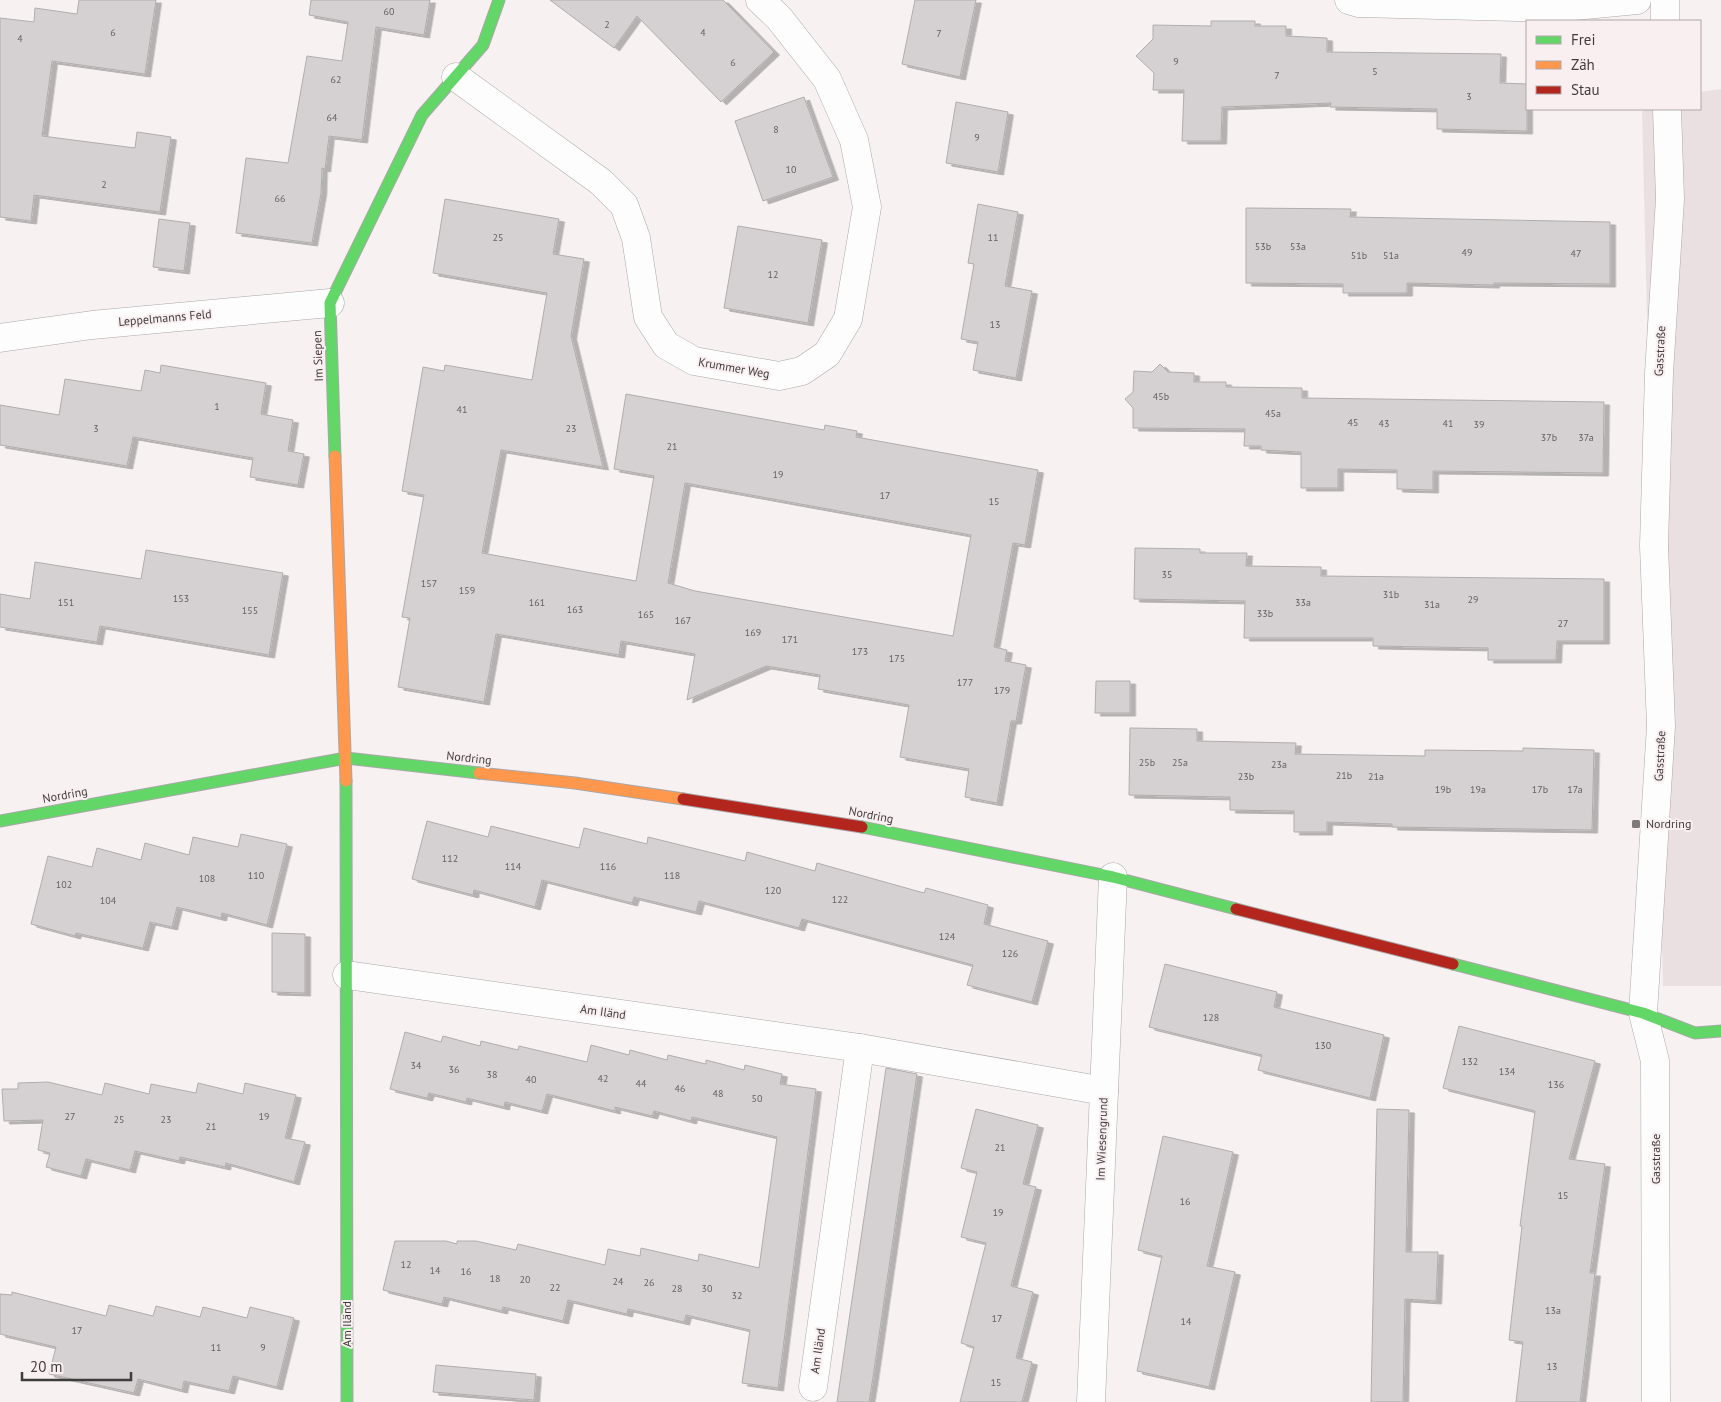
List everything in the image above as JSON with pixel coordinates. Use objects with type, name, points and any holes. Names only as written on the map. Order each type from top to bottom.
[{"type":"street","name":"Im Siepen","points":[[346,758],[330,303],[422,115],[482,45],[499,0]]},
{"type":"street","name":"Krummer Weg","points":[[456,77],[601,182],[624,205],[636,238],[648,317],[666,345],[694,361],[779,376],[802,371],[827,354],[848,319],[867,207],[854,140],[827,79],[780,18],[760,0]]},
{"type":"street","points":[[1349,0],[1359,4],[1554,8],[1637,0]]},
{"type":"street","points":[[1665,0],[1665,20]]},
{"type":"street","name":"Gasstraße","points":[[1656,1402],[1656,1061],[1643,1013],[1662,726],[1654,546],[1659,373],[1670,199],[1667,110]]},
{"type":"street","name":"Leppelmanns Feld","points":[[0,338],[92,325],[330,303]]},
{"type":"street","name":"Nordring","points":[[0,821],[346,758],[575,783],[836,823],[1113,877],[1643,1013],[1695,1033],[1721,1031]]},
{"type":"street","name":"Am Iländ","points":[[346,758],[347,1402]]},
{"type":"street","name":"Im Wiesengrund","points":[[1091,1402],[1113,877]]},
{"type":"street","name":"Am Iländ","points":[[347,975],[860,1048],[1104,1091]]},
{"type":"street","name":"Am Iländ","points":[[813,1387],[860,1048]]},
{"type":"shaded area","points":[[1721,89],[1721,986],[1663,986],[1642,110],[1701,110],[1701,92]]},
{"type":"building","points":[[79,0],[156,0],[145,74],[52,61],[42,136],[135,148],[137,132],[171,137],[160,212],[34,195],[31,221],[0,217],[0,18],[34,22],[35,8],[77,14]]},
{"type":"building","points":[[311,0],[430,0],[424,35],[376,27],[362,140],[329,136],[325,169],[322,168],[321,193],[312,243],[236,233],[246,158],[288,163],[307,56],[342,61],[348,22],[309,15]]},
{"type":"building","points":[[550,0],[723,0],[774,52],[721,102],[637,16],[614,48]]},
{"type":"building","points":[[915,0],[976,0],[960,77],[902,64]]},
{"type":"building","points":[[1211,21],[1255,21],[1255,26],[1286,26],[1286,36],[1327,38],[1327,52],[1501,54],[1500,83],[1526,84],[1527,131],[1437,129],[1437,109],[1330,107],[1331,103],[1222,107],[1221,141],[1182,141],[1184,90],[1153,90],[1154,73],[1136,56],[1153,39],[1153,25],[1211,26]]},
{"type":"building","points":[[804,97],[833,177],[763,201],[735,121]]},
{"type":"building","points":[[956,102],[1008,112],[998,172],[946,163]]},
{"type":"building","points":[[445,199],[559,219],[553,254],[584,259],[571,336],[603,467],[501,450],[482,553],[636,581],[654,476],[614,469],[626,394],[824,430],[825,425],[857,431],[856,437],[1038,470],[1025,545],[1013,543],[994,647],[1007,650],[1005,661],[1026,665],[1016,721],[1011,721],[997,803],[965,797],[969,769],[900,757],[909,705],[818,689],[820,675],[766,666],[687,700],[695,654],[621,641],[619,655],[496,634],[484,702],[398,687],[410,618],[402,617],[424,495],[402,491],[423,367],[444,371],[445,365],[532,380],[547,293],[433,273]],"holes":[[[685,483],[971,535],[953,636],[695,591],[668,583]]]},
{"type":"building","points":[[978,204],[1018,212],[1005,286],[1032,291],[1016,378],[973,370],[978,342],[961,339],[974,264],[968,263]]},
{"type":"building","points":[[1246,208],[1351,209],[1350,217],[1610,222],[1610,284],[1494,283],[1494,285],[1407,283],[1407,293],[1343,293],[1343,284],[1246,283]]},
{"type":"building","points":[[159,219],[190,223],[184,271],[153,267]]},
{"type":"building","points":[[738,226],[822,240],[808,323],[724,308]]},
{"type":"building","points":[[1160,364],[1168,372],[1194,373],[1194,382],[1226,382],[1226,387],[1302,388],[1302,398],[1604,402],[1603,473],[1433,471],[1433,490],[1397,489],[1397,470],[1338,469],[1338,488],[1301,488],[1301,452],[1261,450],[1261,446],[1244,446],[1245,429],[1133,428],[1133,408],[1125,399],[1133,392],[1134,371],[1152,372]]},
{"type":"building","points":[[161,365],[266,383],[261,414],[293,420],[288,451],[304,454],[298,485],[250,477],[253,458],[133,437],[127,466],[0,445],[0,405],[59,415],[65,379],[141,391],[145,370],[160,373]]},
{"type":"building","points":[[1135,548],[1200,549],[1200,553],[1247,553],[1246,566],[1321,567],[1321,576],[1604,579],[1604,641],[1557,641],[1556,660],[1488,660],[1488,648],[1373,646],[1373,638],[1244,638],[1245,601],[1134,599]]},
{"type":"building","points":[[146,550],[283,573],[269,655],[100,626],[97,642],[0,627],[0,594],[30,599],[35,562],[141,579]]},
{"type":"building","points":[[1096,681],[1130,681],[1130,713],[1095,713]]},
{"type":"building","points":[[1130,728],[1197,729],[1197,741],[1296,743],[1295,754],[1425,756],[1425,750],[1523,751],[1523,748],[1594,750],[1592,830],[1392,827],[1392,824],[1327,822],[1327,832],[1294,832],[1294,811],[1230,810],[1230,797],[1129,795]]},
{"type":"building","points":[[427,821],[488,837],[491,826],[579,848],[584,828],[647,844],[648,837],[745,861],[747,852],[815,871],[817,863],[924,893],[926,888],[988,905],[984,924],[1048,941],[1032,1002],[967,985],[973,965],[802,919],[799,928],[699,901],[696,912],[634,897],[632,903],[542,880],[535,907],[474,890],[473,895],[412,879]]},
{"type":"building","points":[[241,834],[287,844],[267,925],[222,913],[221,918],[177,907],[172,927],[150,922],[143,948],[76,933],[75,936],[31,924],[48,856],[92,867],[97,848],[141,860],[145,843],[189,855],[193,837],[238,847]]},
{"type":"building","points":[[272,933],[305,934],[305,993],[272,992]]},
{"type":"building","points":[[1165,964],[1277,992],[1274,1007],[1384,1035],[1370,1098],[1258,1070],[1262,1055],[1149,1027]]},
{"type":"building","points":[[1459,1026],[1595,1061],[1569,1159],[1605,1164],[1590,1273],[1595,1273],[1580,1402],[1516,1402],[1523,1342],[1509,1340],[1522,1226],[1520,1226],[1535,1111],[1443,1088]]},
{"type":"building","points":[[405,1032],[441,1042],[443,1036],[480,1046],[481,1041],[518,1050],[519,1046],[587,1062],[591,1045],[629,1055],[630,1050],[667,1060],[668,1055],[706,1064],[706,1060],[744,1070],[745,1065],[782,1074],[780,1084],[816,1089],[778,1388],[742,1383],[750,1330],[686,1315],[684,1322],[628,1309],[627,1314],[568,1300],[563,1321],[503,1307],[502,1311],[444,1297],[442,1304],[383,1290],[395,1241],[446,1241],[457,1244],[457,1241],[476,1241],[516,1250],[518,1244],[605,1265],[608,1249],[640,1256],[641,1248],[698,1261],[699,1254],[759,1268],[777,1137],[692,1117],[691,1121],[654,1111],[652,1116],[615,1107],[615,1111],[547,1094],[542,1111],[505,1102],[504,1107],[467,1098],[466,1102],[429,1093],[427,1098],[390,1089]]},
{"type":"building","points":[[886,1068],[917,1074],[873,1377],[869,1402],[837,1402]]},
{"type":"building","points":[[48,1082],[102,1095],[105,1083],[149,1094],[151,1084],[196,1093],[198,1083],[243,1094],[245,1083],[296,1095],[285,1138],[305,1142],[294,1182],[226,1163],[225,1167],[180,1157],[179,1161],[135,1151],[130,1170],[86,1159],[81,1176],[46,1167],[50,1153],[38,1150],[43,1120],[4,1121],[2,1089],[18,1089],[18,1083]]},
{"type":"building","points":[[976,1109],[1038,1125],[1023,1184],[1036,1187],[1011,1286],[1033,1292],[1016,1358],[1032,1362],[1022,1402],[960,1402],[974,1347],[961,1343],[986,1243],[961,1237],[977,1172],[961,1168]]},
{"type":"building","points":[[1377,1109],[1409,1110],[1406,1252],[1438,1252],[1436,1301],[1405,1299],[1403,1402],[1371,1402]]},
{"type":"building","points":[[1163,1136],[1233,1152],[1207,1266],[1235,1272],[1209,1387],[1137,1371],[1162,1256],[1138,1250]]},
{"type":"building","points":[[12,1292],[106,1316],[109,1305],[153,1316],[156,1306],[200,1317],[203,1307],[247,1318],[250,1307],[294,1318],[277,1387],[233,1376],[229,1391],[184,1381],[182,1390],[138,1379],[134,1393],[49,1374],[56,1347],[0,1334],[0,1294],[12,1295]]},
{"type":"building","points":[[436,1365],[536,1374],[534,1400],[433,1392]]},
{"type":"traffic: fast","points":[[335,456],[330,303],[422,115],[483,45],[499,0]]},
{"type":"traffic: fast","points":[[0,821],[346,758],[479,773]]},
{"type":"traffic: fast","points":[[346,781],[347,1402]]},
{"type":"traffic: fast","points":[[862,827],[1113,877],[1236,909]]},
{"type":"traffic: fast","points":[[1453,964],[1643,1013],[1695,1033],[1721,1031]]},
{"type":"traffic: slow","points":[[335,456],[346,781]]},
{"type":"traffic: slow","points":[[479,773],[575,783],[683,799]]},
{"type":"traffic: jam","points":[[683,799],[862,827]]},
{"type":"traffic: jam","points":[[1236,909],[1453,964]]},
{"type":"place","name":"Nordring","points":[[1636,824]]}]
